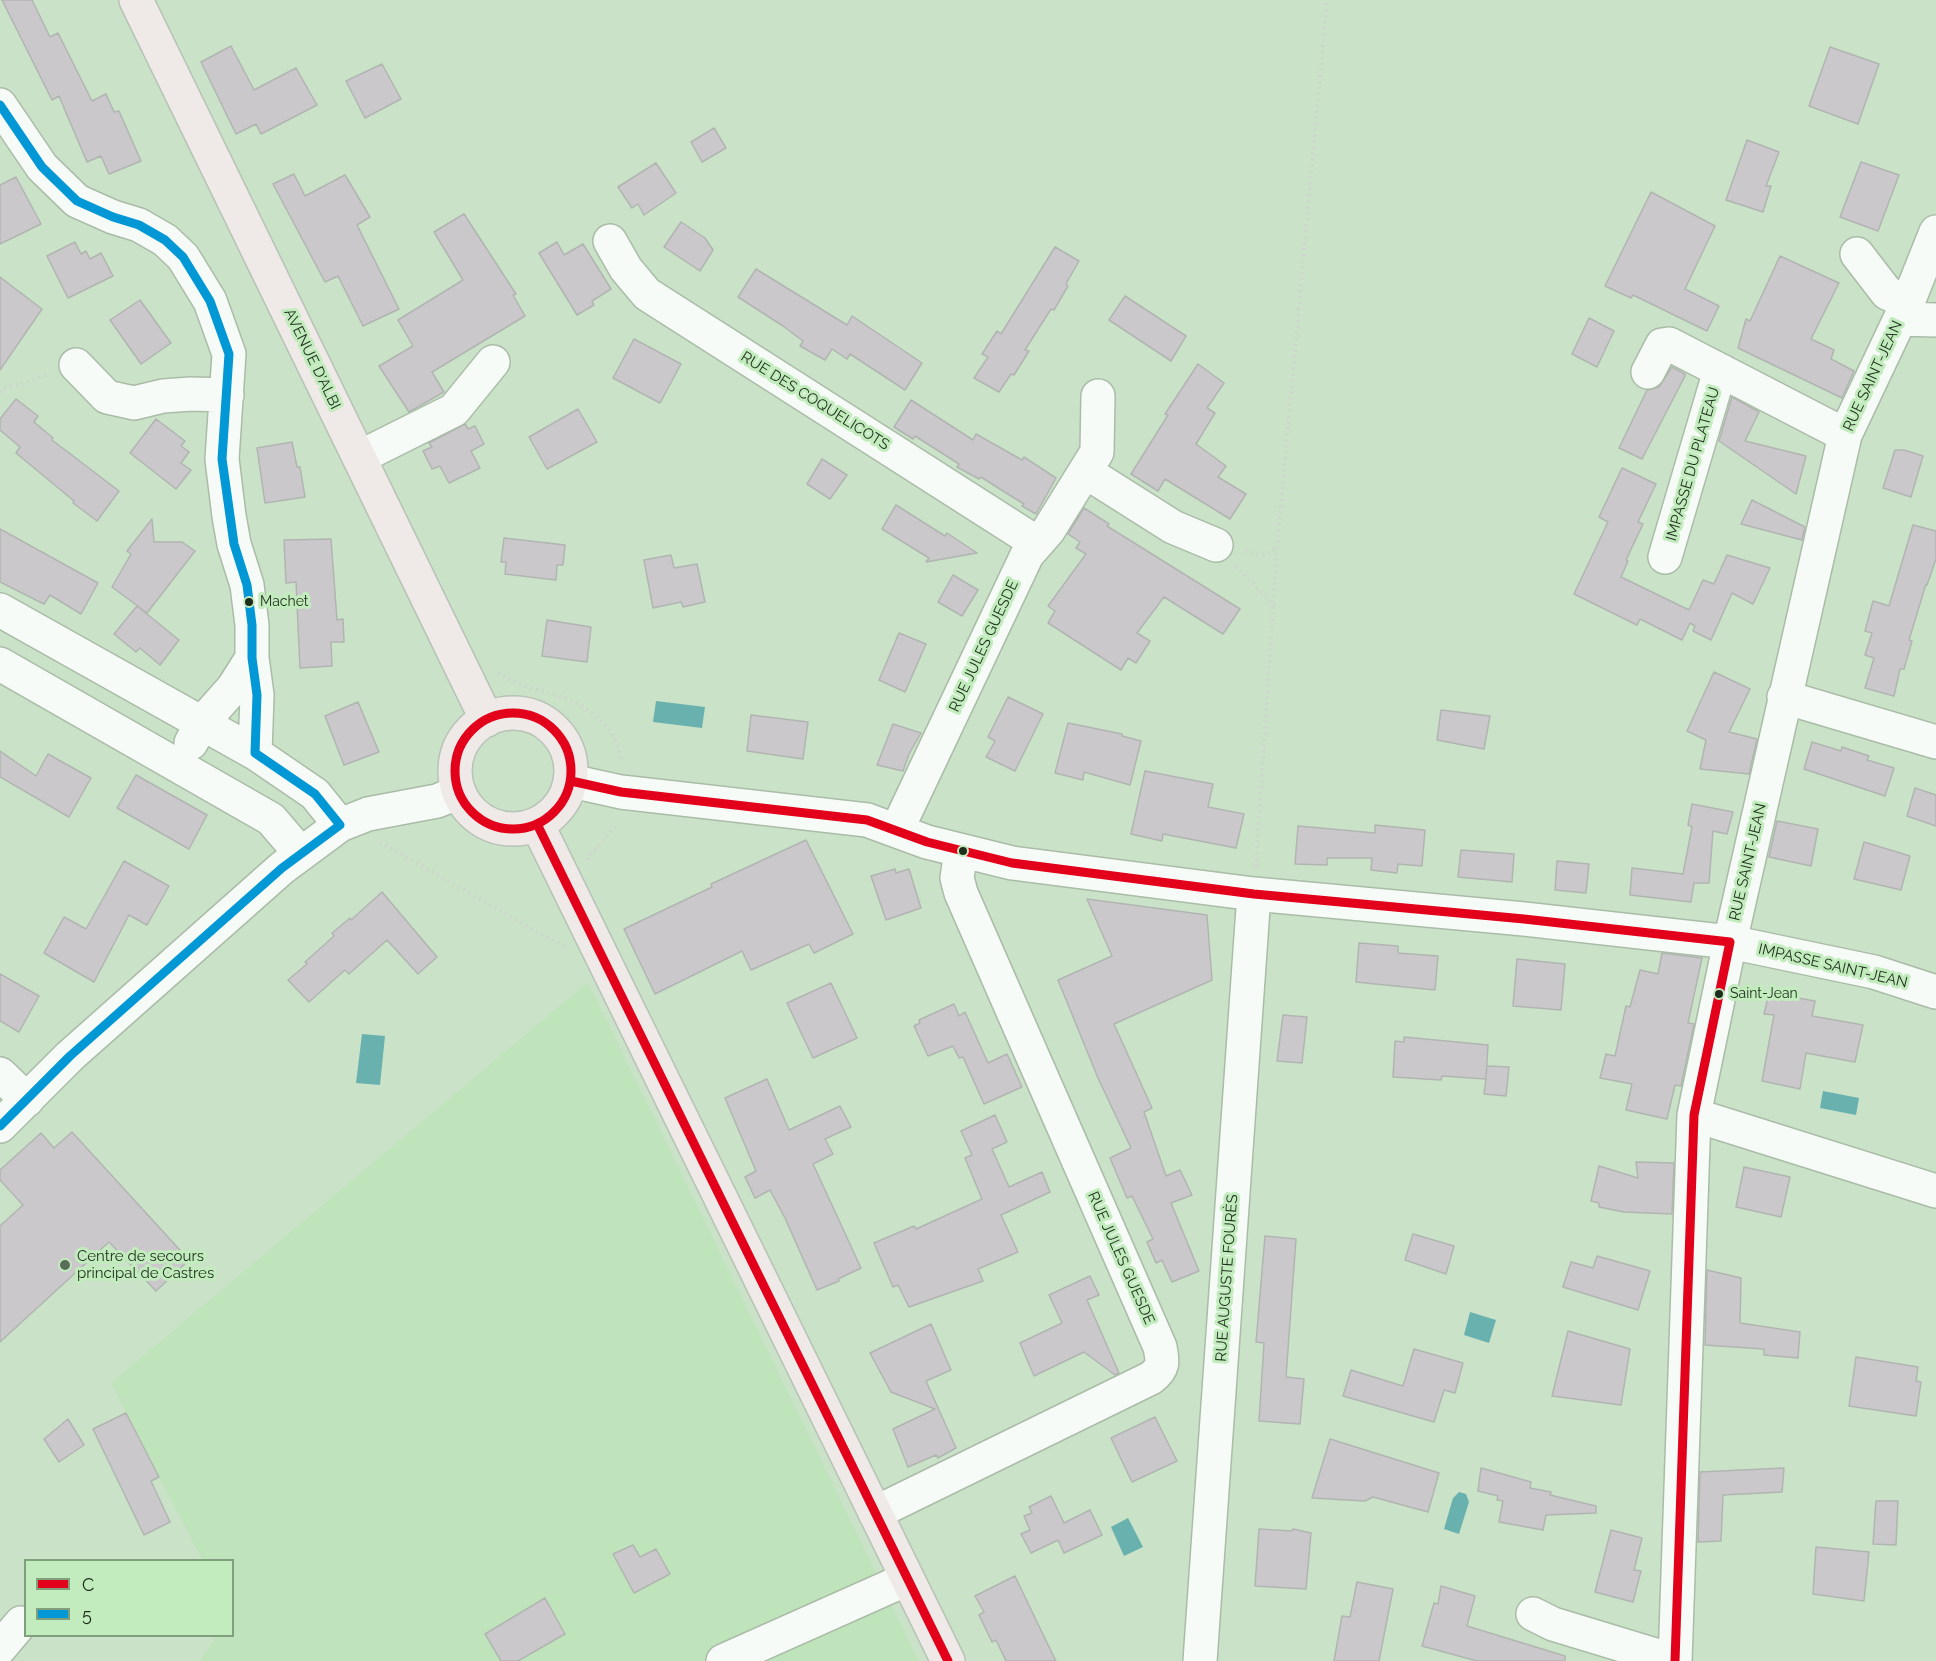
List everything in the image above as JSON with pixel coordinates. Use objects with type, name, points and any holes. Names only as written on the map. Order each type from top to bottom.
[{"type":"main road","name":"AVENUE D'ALBI","points":[[136,0],[487,720]]},
{"type":"main road","points":[[504,714],[522,714],[540,720],[554,731],[565,745],[571,762],[571,781],[558,808],[547,819],[517,829],[499,828],[483,821],[470,810],[459,792],[456,761],[462,744],[473,730],[487,720],[504,714]]},
{"type":"main road","points":[[537,824],[948,1661]]},
{"type":"street","points":[[0,105],[42,167],[77,201],[113,217],[139,225],[165,240],[183,257],[210,301],[229,354],[222,459],[224,488],[234,544],[247,585],[252,625],[252,658],[257,695],[255,753]]},
{"type":"street","name":"RUE SAINT-JEAN","points":[[1675,1661],[1694,1114],[1784,697],[1845,435],[1904,310],[1936,232]]},
{"type":"street","name":"RUE DES COQUELICOTS","points":[[610,241],[626,269],[647,294],[1037,543]]},
{"type":"street","points":[[1857,254],[1887,293],[1904,310],[1936,320]]},
{"type":"street","name":"IMPASSE DU PLATEAU","points":[[1648,372],[1662,345],[1670,344],[1845,435]]},
{"type":"street","points":[[360,457],[454,410],[493,362]]},
{"type":"street","points":[[76,365],[107,397],[134,403],[163,396],[227,395]]},
{"type":"street","name":"IMPASSE DU PLATEAU","points":[[1665,557],[1716,384],[1722,371]]},
{"type":"street","name":"RUE JULES GUESDE","points":[[899,831],[1027,555],[1048,531],[1097,452],[1098,396]]},
{"type":"street","points":[[1086,471],[1173,527],[1216,545]]},
{"type":"street","points":[[0,610],[255,753],[315,794],[340,825]]},
{"type":"street","points":[[179,765],[201,724],[233,687],[252,658]]},
{"type":"street","points":[[0,664],[271,819],[301,854]]},
{"type":"street","points":[[1784,697],[1936,742]]},
{"type":"street","name":"IMPASSE SAINT-JEAN","points":[[571,781],[621,792],[867,820],[927,842],[1012,863],[1254,894],[1524,919],[1730,942],[1874,972],[1936,992]]},
{"type":"street","points":[[0,1126],[79,1048],[282,868],[340,825],[368,814],[437,801],[459,792]]},
{"type":"street","name":"RUE JULES GUESDE","points":[[875,1513],[1150,1378],[1160,1371],[1163,1360],[1160,1347],[961,893],[957,878],[961,851]]},
{"type":"street","name":"RUE AUGUSTE FOURÈS","points":[[1200,1661],[1254,894]]},
{"type":"street","points":[[0,1074],[27,1100]]},
{"type":"street","points":[[1694,1114],[1936,1191]]},
{"type":"street","points":[[723,1661],[907,1579]]},
{"type":"street","points":[[1533,1614],[1553,1624],[1675,1661]]},
{"type":"street","points":[[0,1648],[21,1623]]},
{"type":"path","points":[[1254,894],[1275,606],[1277,547],[1327,0]]},
{"type":"path","points":[[0,392],[2,389],[76,365]]},
{"type":"path","points":[[1216,545],[1275,606]]},
{"type":"path","points":[[493,666],[497,672],[514,682],[575,703],[594,714],[610,731],[619,747],[622,764]]},
{"type":"path","points":[[587,869],[590,855],[615,827],[619,818]]},
{"type":"path","points":[[380,842],[570,951]]},
{"type":"shaded area","points":[[588,982],[919,1661],[200,1661],[215,1637],[234,1637],[234,1559],[201,1559],[111,1383]]},
{"type":"water","points":[[656,701],[705,707],[702,728],[653,722]]},
{"type":"water","points":[[362,1034],[385,1036],[380,1085],[356,1083]]},
{"type":"water","points":[[1823,1091],[1859,1098],[1856,1115],[1820,1108]]},
{"type":"water","points":[[1470,1312],[1496,1320],[1489,1343],[1464,1335]]},
{"type":"water","points":[[1459,1492],[1466,1494],[1469,1502],[1459,1534],[1444,1529],[1453,1498]]},
{"type":"water","points":[[1128,1518],[1143,1547],[1124,1556],[1111,1527]]},
{"type":"building","points":[[2,0],[32,0],[50,37],[58,33],[92,101],[106,94],[114,112],[119,111],[141,161],[109,174],[101,156],[87,162],[59,96],[52,100]]},
{"type":"building","points":[[231,46],[254,90],[296,68],[317,105],[261,134],[256,124],[236,134],[201,62]]},
{"type":"building","points":[[1830,47],[1879,64],[1858,124],[1809,106]]},
{"type":"building","points":[[382,64],[401,99],[365,118],[346,81]]},
{"type":"building","points":[[714,128],[726,148],[702,162],[691,142]]},
{"type":"building","points":[[1747,140],[1779,152],[1766,186],[1771,186],[1763,212],[1726,200]]},
{"type":"building","points":[[1861,162],[1899,175],[1878,231],[1840,217]]},
{"type":"building","points":[[656,163],[676,193],[644,215],[638,204],[632,208],[618,187]]},
{"type":"building","points":[[294,174],[305,196],[345,175],[370,217],[357,225],[399,309],[363,326],[338,276],[325,282],[273,184]]},
{"type":"building","points":[[16,177],[41,224],[0,244],[0,185]]},
{"type":"building","points":[[1651,192],[1715,226],[1685,289],[1719,306],[1707,331],[1633,295],[1631,298],[1605,286]]},
{"type":"building","points":[[464,214],[516,294],[513,295],[525,316],[432,372],[444,392],[409,412],[379,366],[413,346],[398,320],[463,280],[434,232]]},
{"type":"building","points":[[681,222],[705,238],[713,250],[700,271],[664,247]]},
{"type":"building","points":[[75,242],[81,254],[86,251],[90,259],[101,253],[113,276],[68,298],[47,256]]},
{"type":"building","points":[[557,242],[564,255],[583,244],[611,289],[592,301],[594,305],[577,315],[539,253]]},
{"type":"building","points":[[1055,247],[1079,261],[1054,310],[1051,309],[1025,350],[1029,351],[1014,375],[1011,374],[999,392],[974,378],[988,357],[982,354],[997,331],[1001,334]]},
{"type":"building","points":[[1780,256],[1839,283],[1811,339],[1834,350],[1831,359],[1854,371],[1842,398],[1738,348],[1746,319],[1750,321]]},
{"type":"building","points":[[756,269],[847,325],[852,316],[922,363],[905,390],[850,354],[847,359],[832,349],[825,360],[800,346],[803,341],[738,297]]},
{"type":"building","points":[[0,277],[42,309],[0,370]]},
{"type":"building","points":[[1125,296],[1186,336],[1171,361],[1109,320]]},
{"type":"building","points":[[140,300],[171,343],[141,364],[110,320]]},
{"type":"building","points":[[1589,318],[1614,331],[1597,367],[1572,354]]},
{"type":"building","points":[[634,339],[681,364],[660,403],[613,378]]},
{"type":"building","points":[[1198,364],[1224,383],[1207,408],[1215,413],[1196,444],[1226,466],[1218,477],[1246,494],[1230,519],[1165,479],[1158,491],[1131,474],[1168,415],[1165,414]]},
{"type":"building","points":[[1672,367],[1685,376],[1642,459],[1619,448],[1647,390],[1659,387]]},
{"type":"building","points":[[1732,397],[1759,412],[1745,441],[1806,456],[1796,494],[1719,441]]},
{"type":"building","points":[[16,399],[38,416],[34,422],[53,438],[52,440],[119,491],[97,521],[16,453],[20,447],[0,430],[0,419]]},
{"type":"building","points":[[911,400],[973,440],[976,434],[1022,460],[1024,457],[1056,478],[1036,514],[981,477],[979,479],[957,467],[959,464],[915,436],[913,439],[894,427]]},
{"type":"building","points":[[578,409],[597,442],[547,469],[529,437]]},
{"type":"building","points":[[156,419],[185,441],[181,446],[189,452],[181,463],[191,470],[176,489],[130,453]]},
{"type":"building","points":[[465,424],[468,429],[475,426],[484,444],[471,451],[480,468],[449,483],[440,466],[432,469],[423,451],[432,447],[429,443]]},
{"type":"building","points":[[292,442],[297,467],[300,467],[305,497],[265,503],[257,448]]},
{"type":"building","points":[[1895,450],[1904,450],[1923,456],[1911,497],[1883,488]]},
{"type":"building","points":[[822,459],[847,475],[830,499],[807,484]]},
{"type":"building","points":[[1622,468],[1656,484],[1638,522],[1643,524],[1626,560],[1628,561],[1621,577],[1689,610],[1703,580],[1714,584],[1727,555],[1770,568],[1753,604],[1732,593],[1711,640],[1693,631],[1695,626],[1690,623],[1682,640],[1640,619],[1637,625],[1574,594],[1608,522],[1599,517]]},
{"type":"building","points":[[1752,500],[1805,527],[1802,540],[1741,524]]},
{"type":"building","points":[[896,505],[945,536],[947,533],[977,553],[926,562],[929,558],[882,529]]},
{"type":"building","points":[[1084,508],[1109,524],[1107,526],[1240,609],[1223,634],[1164,597],[1137,633],[1150,641],[1136,663],[1128,658],[1121,670],[1048,623],[1055,611],[1048,606],[1086,554],[1076,548],[1080,542],[1068,534]]},
{"type":"building","points":[[152,519],[154,542],[182,542],[195,551],[147,613],[112,587],[131,554],[127,551]]},
{"type":"building","points":[[1913,525],[1936,531],[1936,559],[1926,584],[1909,640],[1912,641],[1904,669],[1900,669],[1894,696],[1865,688],[1874,658],[1865,655],[1872,633],[1865,631],[1873,601],[1889,606]]},
{"type":"building","points":[[0,529],[98,583],[81,614],[50,595],[44,604],[0,582]]},
{"type":"building","points":[[504,538],[565,545],[563,565],[557,565],[556,580],[505,574],[506,562],[501,562]]},
{"type":"building","points":[[331,539],[337,620],[343,619],[344,642],[331,642],[332,666],[300,668],[296,582],[286,583],[284,540]]},
{"type":"building","points":[[671,555],[674,568],[697,564],[705,602],[683,607],[681,602],[653,608],[644,560]]},
{"type":"building","points":[[953,575],[978,590],[962,616],[938,602]]},
{"type":"building","points":[[137,606],[179,640],[160,665],[140,648],[136,652],[114,634]]},
{"type":"building","points":[[547,620],[591,627],[587,662],[542,656]]},
{"type":"building","points":[[899,633],[926,644],[905,692],[879,680]]},
{"type":"building","points":[[1714,672],[1750,689],[1729,732],[1757,739],[1749,774],[1700,769],[1706,740],[1687,731]]},
{"type":"building","points":[[1008,697],[1043,714],[1015,771],[986,757],[995,741],[988,737]]},
{"type":"building","points":[[358,702],[379,752],[344,765],[325,716]]},
{"type":"building","points":[[1441,710],[1490,716],[1484,749],[1437,740]]},
{"type":"building","points":[[751,715],[808,722],[803,759],[747,751]]},
{"type":"building","points":[[1068,723],[1122,734],[1122,736],[1141,741],[1130,785],[1084,772],[1083,780],[1055,773]]},
{"type":"building","points":[[893,724],[921,733],[909,754],[903,771],[877,765]]},
{"type":"building","points":[[1812,742],[1841,751],[1842,747],[1869,756],[1867,760],[1894,768],[1885,796],[1804,769]]},
{"type":"building","points":[[0,751],[36,776],[48,754],[91,778],[69,817],[0,777]]},
{"type":"building","points":[[1145,771],[1213,784],[1208,807],[1244,814],[1236,848],[1163,834],[1162,841],[1131,834]]},
{"type":"building","points":[[136,775],[207,815],[189,849],[117,808]]},
{"type":"building","points":[[1915,788],[1936,795],[1936,826],[1907,816]]},
{"type":"building","points":[[1692,804],[1733,812],[1727,834],[1713,831],[1709,883],[1694,883],[1691,902],[1630,895],[1632,868],[1683,874],[1692,827],[1688,825]]},
{"type":"building","points":[[1777,821],[1818,829],[1811,866],[1769,857]]},
{"type":"building","points":[[1375,825],[1425,830],[1422,866],[1398,864],[1397,873],[1371,870],[1372,858],[1327,858],[1327,865],[1295,864],[1298,826],[1375,833]]},
{"type":"building","points":[[806,840],[853,934],[814,953],[809,944],[751,970],[742,951],[655,994],[624,929],[712,887],[711,884]]},
{"type":"building","points":[[1864,842],[1910,856],[1901,890],[1854,879]]},
{"type":"building","points":[[1461,850],[1514,854],[1512,882],[1458,877]]},
{"type":"building","points":[[124,861],[169,886],[147,925],[129,915],[94,982],[44,953],[64,917],[86,929]]},
{"type":"building","points":[[1557,861],[1589,864],[1586,893],[1555,890]]},
{"type":"building","points":[[895,869],[896,873],[909,869],[921,908],[886,920],[871,876]]},
{"type":"building","points":[[382,892],[437,957],[418,974],[387,940],[349,974],[345,970],[309,1002],[288,980],[334,936],[332,933],[350,918],[351,920]]},
{"type":"building","points":[[1087,899],[1207,915],[1212,980],[1114,1024],[1152,1108],[1144,1112],[1166,1176],[1180,1170],[1192,1195],[1171,1203],[1199,1271],[1172,1282],[1162,1260],[1156,1263],[1147,1242],[1153,1239],[1132,1196],[1127,1198],[1110,1158],[1131,1148],[1098,1078],[1058,980],[1112,956]]},
{"type":"building","points":[[1359,943],[1398,946],[1398,953],[1438,956],[1435,990],[1356,982]]},
{"type":"building","points":[[1662,953],[1702,958],[1688,1023],[1694,1024],[1681,1086],[1675,1085],[1667,1119],[1626,1110],[1632,1084],[1600,1078],[1606,1054],[1615,1056],[1626,1006],[1630,1007],[1640,970],[1658,974]]},
{"type":"building","points":[[1517,959],[1565,964],[1561,1010],[1513,1006]]},
{"type":"building","points":[[0,974],[39,996],[19,1032],[0,1021]]},
{"type":"building","points":[[831,983],[857,1038],[813,1058],[787,1003]]},
{"type":"building","points":[[1769,993],[1815,1001],[1812,1016],[1863,1025],[1855,1062],[1806,1053],[1800,1089],[1762,1081],[1774,1015],[1764,1014]]},
{"type":"building","points":[[954,1004],[959,1016],[965,1012],[988,1063],[1007,1054],[1022,1087],[984,1104],[963,1057],[959,1058],[953,1046],[928,1056],[914,1026],[920,1023],[919,1020]]},
{"type":"building","points":[[1283,1015],[1307,1017],[1302,1063],[1277,1061]]},
{"type":"building","points":[[1404,1037],[1488,1045],[1486,1077],[1487,1066],[1509,1067],[1506,1096],[1484,1094],[1486,1079],[1442,1076],[1441,1080],[1393,1077],[1395,1041],[1404,1042]]},
{"type":"building","points":[[767,1079],[789,1130],[840,1106],[851,1127],[825,1139],[833,1154],[813,1164],[861,1268],[817,1290],[770,1190],[755,1198],[745,1177],[756,1171],[725,1098]]},
{"type":"building","points":[[995,1115],[1007,1142],[992,1149],[1009,1187],[1042,1172],[1050,1192],[1001,1215],[1018,1252],[978,1269],[983,1281],[909,1307],[898,1285],[893,1287],[874,1243],[914,1226],[916,1229],[982,1199],[965,1158],[972,1155],[961,1131]]},
{"type":"building","points":[[72,1132],[189,1260],[156,1291],[109,1242],[0,1342],[0,1226],[23,1205],[0,1180],[0,1170],[41,1133],[54,1148]]},
{"type":"building","points":[[1636,1162],[1674,1163],[1672,1214],[1624,1212],[1599,1207],[1599,1203],[1591,1201],[1599,1166],[1638,1178]]},
{"type":"building","points":[[1744,1167],[1790,1177],[1781,1217],[1736,1207]]},
{"type":"building","points":[[1413,1234],[1454,1246],[1446,1274],[1405,1260]]},
{"type":"building","points":[[1265,1236],[1296,1239],[1286,1377],[1304,1379],[1300,1424],[1259,1421],[1264,1343],[1256,1342]]},
{"type":"building","points":[[1597,1256],[1650,1271],[1638,1310],[1563,1287],[1571,1262],[1593,1268]]},
{"type":"building","points":[[1707,1270],[1741,1278],[1740,1323],[1800,1332],[1798,1358],[1764,1355],[1764,1349],[1705,1345]]},
{"type":"building","points":[[1090,1276],[1099,1295],[1087,1300],[1119,1373],[1115,1375],[1084,1352],[1034,1376],[1020,1343],[1062,1323],[1049,1295]]},
{"type":"building","points":[[931,1324],[951,1370],[926,1381],[956,1448],[938,1458],[936,1455],[908,1467],[893,1429],[935,1409],[891,1392],[870,1353]]},
{"type":"building","points":[[1568,1331],[1630,1349],[1621,1405],[1552,1396]]},
{"type":"building","points":[[1414,1349],[1463,1363],[1455,1393],[1444,1390],[1434,1422],[1343,1396],[1351,1370],[1403,1386]]},
{"type":"building","points":[[1856,1357],[1918,1367],[1916,1381],[1921,1382],[1916,1416],[1849,1406]]},
{"type":"building","points":[[126,1413],[159,1477],[151,1481],[170,1522],[144,1535],[93,1429]]},
{"type":"building","points":[[1155,1417],[1177,1461],[1132,1482],[1111,1438]]},
{"type":"building","points":[[68,1419],[84,1445],[59,1462],[44,1439]]},
{"type":"building","points":[[1330,1439],[1439,1473],[1428,1512],[1373,1497],[1365,1501],[1312,1498]]},
{"type":"building","points":[[1481,1468],[1531,1482],[1530,1488],[1551,1492],[1550,1495],[1596,1506],[1596,1513],[1546,1515],[1543,1530],[1499,1522],[1503,1501],[1497,1500],[1498,1496],[1478,1491]]},
{"type":"building","points":[[1784,1468],[1782,1492],[1723,1495],[1721,1541],[1698,1542],[1700,1472]]},
{"type":"building","points":[[1051,1496],[1064,1523],[1090,1510],[1102,1535],[1064,1553],[1058,1540],[1031,1553],[1021,1534],[1030,1530],[1024,1516],[1032,1513],[1029,1507]]},
{"type":"building","points":[[1876,1501],[1898,1501],[1896,1545],[1873,1544]]},
{"type":"building","points":[[1259,1529],[1292,1531],[1293,1529],[1311,1533],[1306,1589],[1255,1586]]},
{"type":"building","points":[[1611,1530],[1642,1538],[1634,1570],[1641,1571],[1633,1602],[1595,1592]]},
{"type":"building","points":[[633,1545],[640,1557],[656,1549],[670,1574],[634,1593],[613,1554]]},
{"type":"building","points":[[1816,1547],[1869,1552],[1864,1601],[1813,1594]]},
{"type":"building","points":[[1015,1576],[1056,1661],[1006,1661],[996,1640],[992,1642],[979,1615],[984,1612],[975,1596]]},
{"type":"building","points":[[1357,1582],[1393,1589],[1379,1661],[1334,1661],[1342,1616],[1350,1617]]},
{"type":"building","points":[[1441,1586],[1475,1596],[1467,1626],[1565,1656],[1565,1661],[1477,1661],[1422,1646],[1434,1603],[1438,1604]]},
{"type":"building","points":[[545,1598],[565,1634],[518,1661],[501,1661],[485,1634]]},
{"type":"transit line","name":"5","points":[[0,105],[42,167],[77,201],[113,217],[139,225],[165,240],[183,257],[210,301],[229,354],[222,459],[234,544],[247,585],[252,625],[252,658],[257,695],[255,753],[315,794],[340,825],[282,868],[70,1056],[0,1126]]},
{"type":"transit line","name":"C","points":[[513,713],[535,718],[554,730],[566,749],[571,771],[566,793],[554,812],[535,824],[513,829],[491,824],[472,812],[460,793],[455,771],[460,749],[472,730],[491,718],[513,713]]},
{"type":"transit line","name":"C","points":[[571,781],[621,792],[867,820],[927,842],[1012,863],[1254,894],[1524,919],[1730,942],[1694,1115],[1675,1661]]},
{"type":"transit line","name":"C","points":[[537,824],[948,1661]]},
{"type":"place","name":"Machet","points":[[249,602]]},
{"type":"place","name":"Saint-Jean","points":[[1719,994]]},
{"type":"place","name":"Centre de secours principal de Castres","points":[[65,1265]]}]
